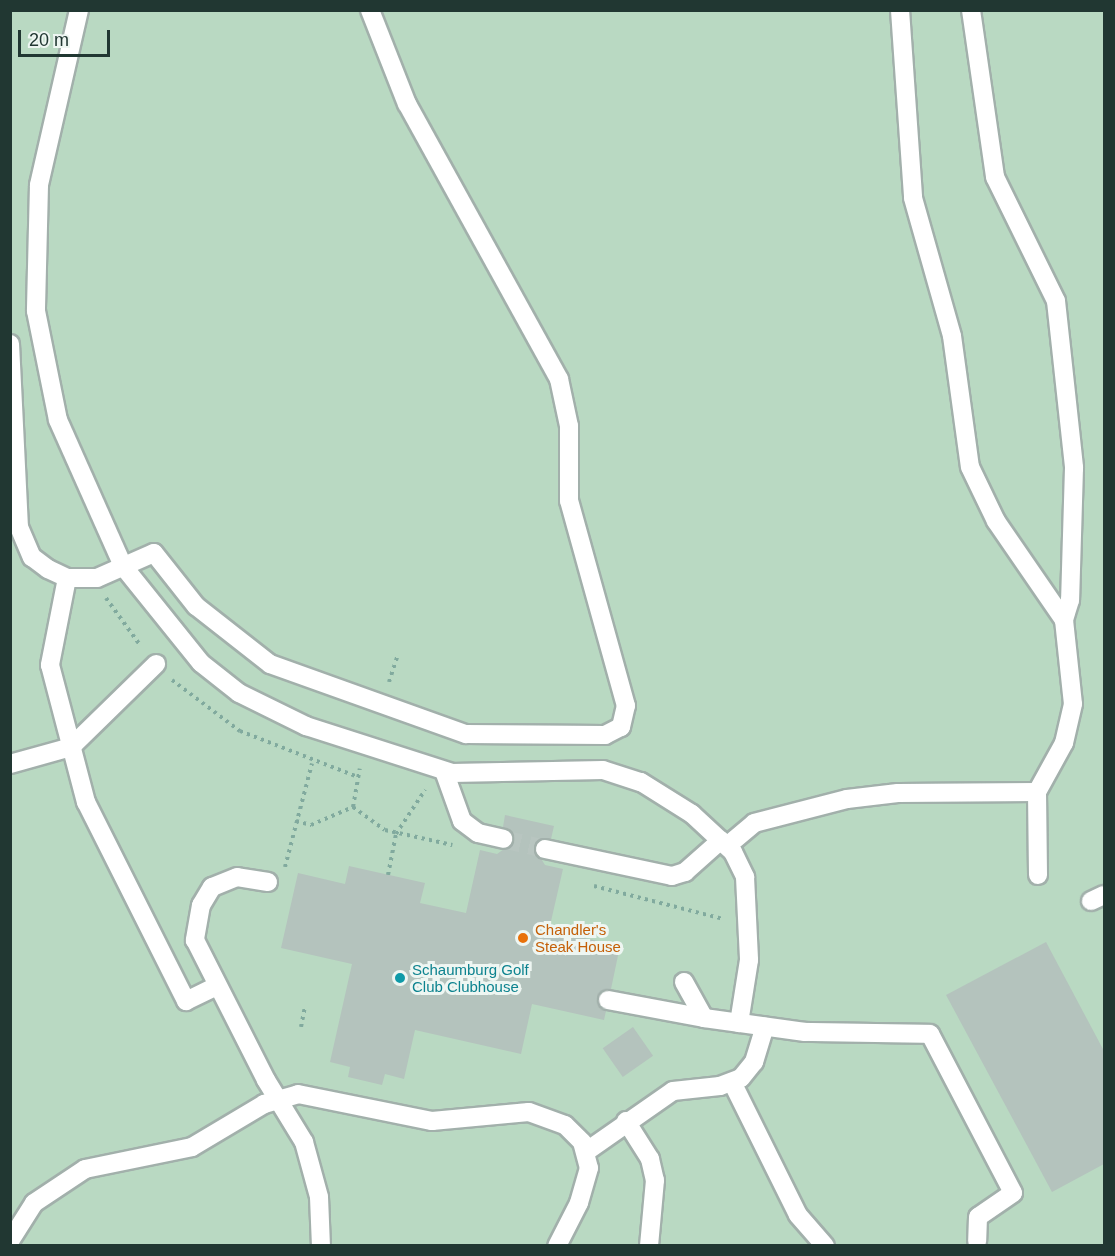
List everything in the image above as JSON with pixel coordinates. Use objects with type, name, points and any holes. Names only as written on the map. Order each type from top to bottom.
[{"type":"lane","points":[[79,10],[39,185],[36,311],[58,420],[123,566],[183,645],[239,693],[306,726],[444,771],[603,770],[658,791],[724,843],[743,869],[749,924],[739,1023]]},
{"type":"lane","points":[[10,344],[19,526],[32,556],[67,578],[97,578],[154,553],[196,606],[270,664],[457,731],[605,735],[624,720],[626,706],[569,501],[569,426],[560,379],[408,104],[370,10]]},
{"type":"lane","points":[[900,10],[913,198],[952,336],[970,467],[996,521],[1064,620]]},
{"type":"lane","points":[[970,10],[995,177],[1021,237],[1048,278],[1058,311],[1074,468],[1070,600],[1064,620],[1073,704],[1064,743],[1037,792],[1038,875]]},
{"type":"lane","points":[[67,578],[50,665],[86,802],[186,1001],[217,986]]},
{"type":"lane","points":[[10,764],[71,747],[156,664]]},
{"type":"lane","points":[[444,771],[462,820],[478,833],[503,839]]},
{"type":"lane","points":[[545,849],[672,876],[685,872],[753,823],[864,796],[1037,792]]},
{"type":"lane","points":[[268,882],[229,878],[206,895],[195,940],[217,986],[311,1161],[321,1245]]},
{"type":"lane","points":[[684,982],[704,1018]]},
{"type":"lane","points":[[608,1000],[765,1027],[930,1034],[1013,1193],[978,1217],[976,1244]]},
{"type":"lane","points":[[587,1151],[626,1121],[673,1091],[732,1083],[754,1062],[765,1027]]},
{"type":"lane","points":[[732,1083],[798,1215],[825,1245]]},
{"type":"lane","points":[[10,1241],[34,1203],[70,1176],[98,1164],[192,1148],[278,1098],[306,1095],[432,1121],[542,1114],[575,1133],[587,1151],[589,1168],[579,1203],[557,1245]]},
{"type":"lane","points":[[626,1121],[647,1153],[655,1180],[649,1245]]},
{"type":"path","points":[[284,870],[312,763]]},
{"type":"path","points":[[388,875],[396,834],[419,795],[444,771]]},
{"type":"path","points":[[353,807],[358,777]]},
{"type":"path","points":[[296,821],[311,825],[353,807]]},
{"type":"path","points":[[353,807],[396,834],[455,846]]},
{"type":"path","points":[[588,883],[609,894],[749,924]]},
{"type":"path","points":[[301,1027],[304,1007]]},
{"type":"green space","points":[[10,11],[1104,11],[1104,1245],[10,1245]]},
{"type":"building","points":[[505,815],[554,826],[551,839],[541,839],[534,847],[545,865],[563,869],[549,930],[620,946],[611,989],[597,997],[606,1011],[604,1020],[532,1004],[521,1054],[415,1030],[404,1079],[385,1074],[382,1085],[348,1077],[350,1067],[330,1062],[352,964],[281,948],[298,873],[345,884],[349,866],[425,883],[420,903],[466,913],[480,850],[497,854],[514,842],[511,831],[503,827]]},
{"type":"building","points":[[1046,942],[1104,1051],[1104,1164],[1052,1192],[946,995]]},
{"type":"building","points":[[633,1027],[653,1056],[623,1077],[603,1048]]},
{"type":"tunnel","points":[[503,839],[545,849]]},
{"type":"place","name":"Chandler's Steak House","points":[[523,938]]},
{"type":"place","name":"Schaumburg Golf Club Clubhouse","points":[[400,978]]}]
